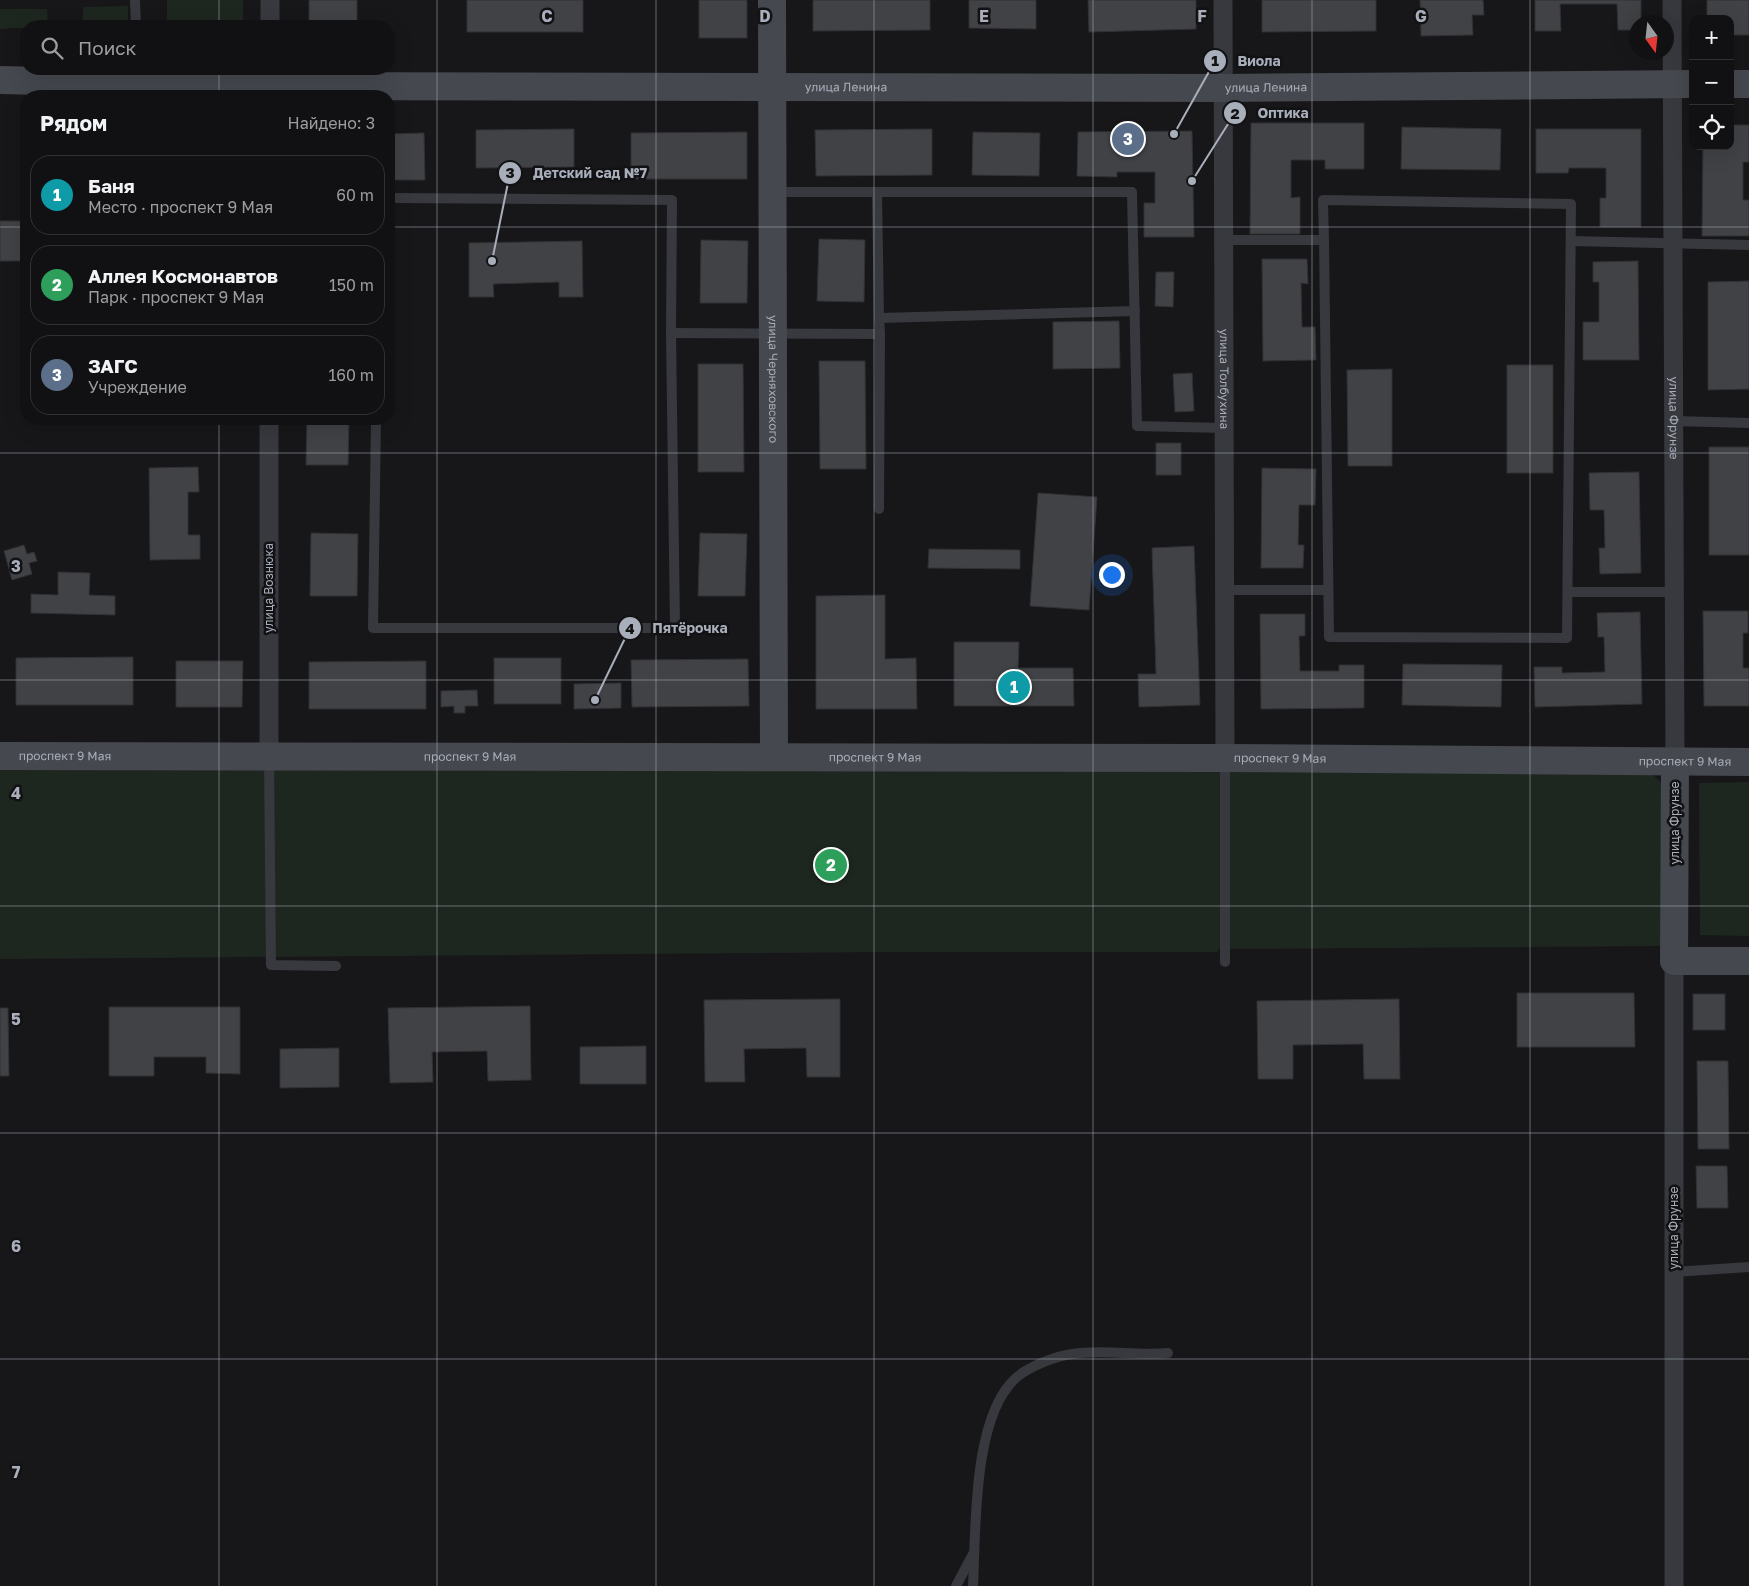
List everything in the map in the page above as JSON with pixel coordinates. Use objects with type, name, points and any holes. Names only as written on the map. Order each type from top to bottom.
[{"type":"street","points":[[270,0],[270,20]]},
{"type":"street","name":"улица Черняховского","points":[[772,0],[774,757]]},
{"type":"street","name":"улица Толбухина","points":[[1223,0],[1225,758]]},
{"type":"street","name":"улица Фрунзе","points":[[1672,0],[1683,84],[1673,243],[1675,592],[1674,1586]]},
{"type":"street","name":"улица Ленина","points":[[0,80],[136,76],[270,84],[1223,88],[1683,84]]},
{"type":"street","points":[[1734,84],[1749,84]]},
{"type":"street","name":"улица Вознюка","points":[[269,425],[269,757]]},
{"type":"street","name":"проспект 9 Мая","points":[[0,756],[1225,758],[1675,763],[1749,762]]},
{"type":"street","points":[[1674,961],[1749,961]]},
{"type":"lane","points":[[135,0],[136,20]]},
{"type":"lane","points":[[772,192],[1132,192],[1137,426],[1224,428]]},
{"type":"lane","points":[[877,192],[880,334],[879,509]]},
{"type":"lane","points":[[376,425],[373,628],[675,628],[671,333],[672,200],[395,198]]},
{"type":"lane","points":[[1323,200],[1572,204],[1567,638],[1329,637],[1324,240],[1323,200]]},
{"type":"lane","points":[[1223,240],[1324,240]]},
{"type":"lane","points":[[1571,241],[1749,245]]},
{"type":"lane","points":[[879,318],[1135,311]]},
{"type":"lane","points":[[671,333],[880,334]]},
{"type":"lane","points":[[1674,421],[1749,423]]},
{"type":"lane","points":[[1224,590],[1327,590]]},
{"type":"lane","points":[[1568,592],[1675,592]]},
{"type":"lane","points":[[269,757],[271,965],[336,966]]},
{"type":"lane","points":[[1225,758],[1225,962]]},
{"type":"lane","points":[[1674,1272],[1749,1267]]},
{"type":"lane","points":[[973,1586],[977,1496],[986,1441],[1001,1396],[1015,1378],[1031,1366],[1071,1354],[1168,1353]]},
{"type":"lane","points":[[956,1586],[975,1550]]},
{"type":"shaded area","points":[[167,0],[243,0],[243,20],[167,20]]},
{"type":"shaded area","points":[[128,6],[128,20],[83,20],[83,7]]},
{"type":"shaded area","points":[[0,9],[47,9],[48,20],[20,20],[20,28],[0,29]]},
{"type":"shaded area","points":[[0,765],[1644,765],[1662,784],[1661,946],[1218,949],[1218,952],[891,952],[0,959]]},
{"type":"shaded area","points":[[1749,782],[1749,936],[1700,935],[1699,783]]},
{"type":"building","points":[[309,0],[357,0],[357,20],[309,20]]},
{"type":"building","points":[[467,0],[583,0],[583,32],[467,32]]},
{"type":"building","points":[[699,0],[747,0],[747,38],[699,38]]},
{"type":"building","points":[[813,0],[930,0],[930,30],[813,31]]},
{"type":"building","points":[[969,0],[1036,0],[1036,29],[969,28]]},
{"type":"building","points":[[1088,0],[1196,0],[1196,29],[1089,32]]},
{"type":"building","points":[[1262,0],[1376,0],[1376,31],[1262,32]]},
{"type":"building","points":[[1420,0],[1483,0],[1484,15],[1472,15],[1473,35],[1421,36]]},
{"type":"building","points":[[1535,0],[1641,0],[1641,15],[1629,15],[1629,30],[1618,30],[1617,4],[1560,4],[1561,31],[1535,31]]},
{"type":"building","points":[[1707,0],[1749,0],[1749,35],[1734,35],[1734,15],[1707,15]]},
{"type":"building","points":[[1251,123],[1364,123],[1364,169],[1325,169],[1325,160],[1291,160],[1291,198],[1300,197],[1300,234],[1250,234]]},
{"type":"building","points":[[1734,125],[1749,125],[1749,162],[1743,162],[1743,200],[1749,200],[1749,236],[1702,236],[1703,150],[1734,150]]},
{"type":"building","points":[[1402,127],[1501,129],[1500,170],[1401,169]]},
{"type":"building","points":[[574,129],[574,167],[476,168],[476,130]]},
{"type":"building","points":[[932,129],[932,175],[816,176],[815,130]]},
{"type":"building","points":[[1536,129],[1641,129],[1641,227],[1600,227],[1600,198],[1606,198],[1606,168],[1569,168],[1568,173],[1536,173]]},
{"type":"building","points":[[1192,131],[1194,237],[1144,237],[1144,203],[1155,203],[1155,172],[1117,172],[1117,177],[1077,176],[1078,132]]},
{"type":"building","points":[[747,132],[747,179],[631,179],[631,133]]},
{"type":"building","points":[[973,132],[1040,133],[1039,176],[972,175]]},
{"type":"building","points":[[424,133],[425,180],[395,180],[395,134]]},
{"type":"building","points":[[0,221],[20,221],[20,261],[0,261]]},
{"type":"building","points":[[819,239],[865,240],[864,302],[817,301]]},
{"type":"building","points":[[701,240],[748,241],[747,303],[700,303]]},
{"type":"building","points":[[582,241],[583,297],[559,297],[559,282],[493,284],[494,297],[469,297],[469,243]]},
{"type":"building","points":[[1262,259],[1307,259],[1308,284],[1301,283],[1302,327],[1315,327],[1316,360],[1263,361]]},
{"type":"building","points":[[1638,261],[1639,360],[1583,360],[1583,322],[1599,322],[1599,282],[1593,282],[1593,262]]},
{"type":"building","points":[[1156,272],[1174,272],[1173,307],[1155,306]]},
{"type":"building","points":[[1749,281],[1749,389],[1708,390],[1708,282]]},
{"type":"building","points":[[1119,321],[1120,368],[1053,369],[1053,322]]},
{"type":"building","points":[[819,361],[865,361],[866,469],[820,469]]},
{"type":"building","points":[[698,364],[743,364],[744,472],[698,472]]},
{"type":"building","points":[[1507,365],[1553,365],[1553,473],[1507,473]]},
{"type":"building","points":[[1392,369],[1392,466],[1348,466],[1347,370]]},
{"type":"building","points":[[1192,373],[1194,411],[1175,412],[1173,374]]},
{"type":"building","points":[[307,425],[349,425],[348,465],[306,465]]},
{"type":"building","points":[[1156,443],[1181,443],[1181,475],[1156,475]]},
{"type":"building","points":[[1709,447],[1749,447],[1749,555],[1709,555]]},
{"type":"building","points":[[198,467],[199,492],[188,492],[188,535],[200,535],[200,559],[150,560],[149,468]]},
{"type":"building","points":[[1262,468],[1316,469],[1315,505],[1299,505],[1298,545],[1304,545],[1303,568],[1261,568]]},
{"type":"building","points":[[1639,472],[1641,573],[1600,574],[1599,548],[1605,548],[1604,510],[1590,510],[1589,473]]},
{"type":"building","points":[[1038,493],[1097,497],[1089,610],[1030,606]]},
{"type":"building","points":[[311,533],[358,534],[357,596],[310,596]]},
{"type":"building","points":[[700,533],[747,534],[745,596],[698,596]]},
{"type":"building","points":[[24,545],[27,554],[34,552],[37,561],[29,563],[32,574],[12,580],[4,551]]},
{"type":"building","points":[[1194,546],[1200,705],[1139,707],[1138,674],[1156,674],[1152,548]]},
{"type":"building","points":[[929,549],[1020,550],[1020,569],[928,568]]},
{"type":"building","points":[[58,572],[90,573],[89,595],[115,596],[115,615],[31,613],[31,594],[58,595]]},
{"type":"building","points":[[885,595],[885,659],[916,658],[917,709],[816,709],[816,596]]},
{"type":"building","points":[[1703,611],[1748,611],[1748,633],[1743,633],[1743,668],[1749,668],[1749,706],[1704,706]]},
{"type":"building","points":[[1640,612],[1642,704],[1535,707],[1534,667],[1562,667],[1562,673],[1605,672],[1604,637],[1598,637],[1597,613]]},
{"type":"building","points":[[1260,614],[1305,614],[1305,636],[1299,636],[1300,671],[1339,671],[1339,665],[1364,665],[1364,708],[1261,709]]},
{"type":"building","points":[[954,642],[1019,642],[1018,668],[1073,668],[1074,706],[954,706]]},
{"type":"building","points":[[133,657],[133,705],[16,705],[16,658]]},
{"type":"building","points":[[494,658],[561,658],[561,704],[494,704]]},
{"type":"building","points":[[748,659],[749,706],[632,707],[631,660]]},
{"type":"building","points":[[176,661],[243,661],[242,707],[176,707]]},
{"type":"building","points":[[426,661],[426,709],[309,709],[309,662]]},
{"type":"building","points":[[1403,664],[1502,665],[1501,707],[1402,705]]},
{"type":"building","points":[[621,683],[621,708],[574,709],[574,684]]},
{"type":"building","points":[[477,690],[478,706],[465,706],[465,713],[454,713],[454,706],[441,707],[441,691]]},
{"type":"building","points":[[1517,993],[1634,993],[1635,1047],[1517,1047]]},
{"type":"building","points":[[1693,994],[1725,994],[1725,1030],[1693,1030]]},
{"type":"building","points":[[840,999],[840,1077],[807,1077],[806,1048],[744,1049],[745,1082],[705,1082],[704,1000]]},
{"type":"building","points":[[1399,999],[1400,1079],[1364,1079],[1363,1044],[1293,1045],[1293,1079],[1258,1079],[1257,1001]]},
{"type":"building","points":[[530,1006],[531,1080],[488,1081],[487,1051],[432,1052],[433,1082],[390,1083],[388,1008]]},
{"type":"building","points":[[109,1007],[240,1007],[240,1074],[206,1073],[206,1057],[154,1057],[154,1076],[109,1076]]},
{"type":"building","points":[[0,1008],[8,1008],[9,1076],[0,1076]]},
{"type":"building","points":[[646,1046],[646,1084],[580,1084],[580,1047]]},
{"type":"building","points":[[339,1048],[339,1087],[280,1088],[280,1049]]},
{"type":"building","points":[[1697,1061],[1728,1061],[1729,1149],[1698,1149]]},
{"type":"building","points":[[1696,1166],[1727,1166],[1728,1208],[1697,1208]]},
{"type":"place","name":"Виола","points":[[1174,134]]},
{"type":"place","name":"ЗАГС","points":[[1128,139]]},
{"type":"place","name":"Оптика","points":[[1192,181]]},
{"type":"place","name":"Детский сад №7","points":[[492,261]]},
{"type":"place","name":"Баня","points":[[1014,687]]},
{"type":"place","name":"Пятёрочка","points":[[595,700]]},
{"type":"place","name":"Аллея Космонавтов","points":[[831,865]]}]
